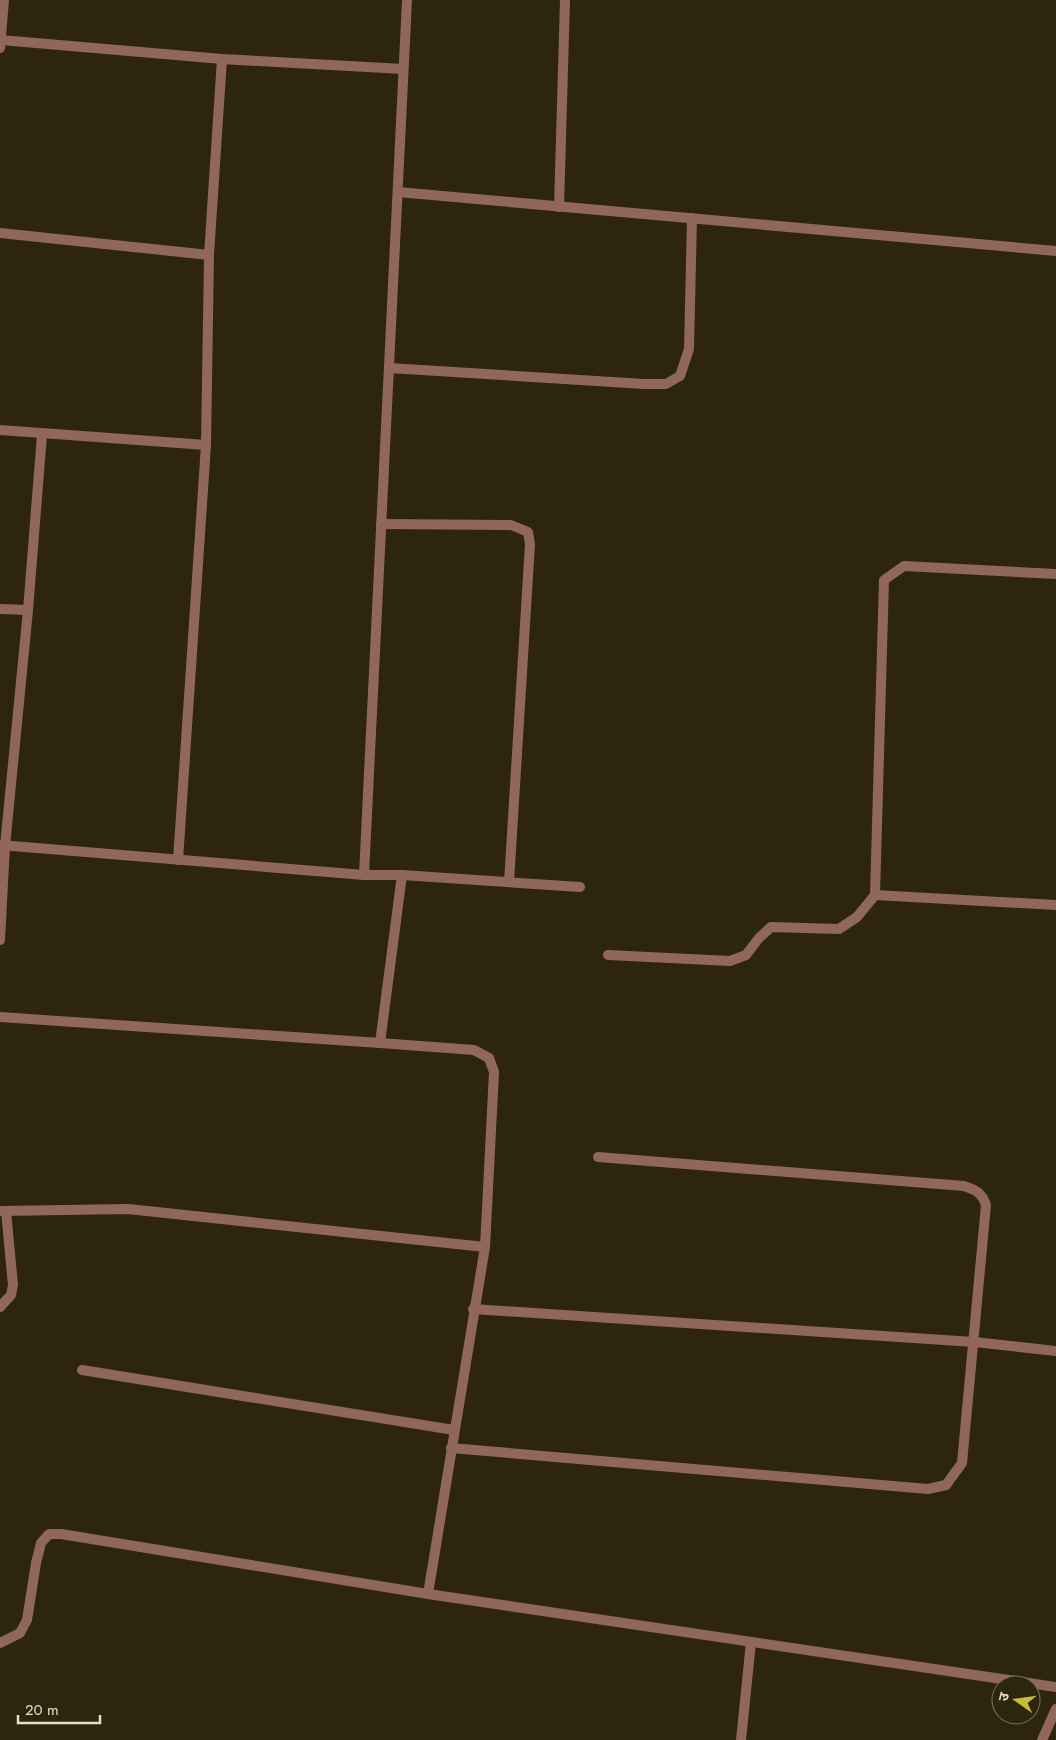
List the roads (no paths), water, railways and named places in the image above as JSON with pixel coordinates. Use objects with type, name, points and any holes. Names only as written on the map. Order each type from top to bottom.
[{"type":"street","points":[[4,0],[0,44],[403,69]]},
{"type":"street","points":[[364,875],[407,0]]},
{"type":"street","points":[[560,207],[565,0]]},
{"type":"street","points":[[178,860],[206,445],[208,255],[222,59]]},
{"type":"street","points":[[398,192],[1056,251]]},
{"type":"street","points":[[389,368],[666,384],[680,376],[689,349],[692,218]]},
{"type":"street","points":[[0,234],[208,255]]},
{"type":"street","points":[[0,430],[206,445]]},
{"type":"street","points":[[0,940],[3,845],[28,610],[42,434]]},
{"type":"street","points":[[381,524],[511,524],[528,532],[530,544],[509,882]]},
{"type":"street","points":[[608,955],[730,961],[746,956],[759,938],[772,927],[839,928],[857,917],[875,895],[884,580],[904,566],[1056,574]]},
{"type":"street","points":[[0,609],[28,610]]},
{"type":"street","points":[[3,845],[364,875],[402,875],[580,887]]},
{"type":"street","points":[[380,1043],[402,875]]},
{"type":"street","points":[[875,895],[1056,905]]},
{"type":"street","points":[[0,1017],[474,1050],[490,1058],[494,1072],[484,1247],[428,1594]]},
{"type":"street","points":[[451,1448],[928,1489],[946,1485],[962,1463],[986,1205],[983,1195],[974,1189],[964,1186],[598,1157]]},
{"type":"street","points":[[0,1307],[11,1295],[13,1285],[3,1211],[128,1208],[484,1247]]},
{"type":"street","points":[[473,1309],[974,1342],[1056,1351]]},
{"type":"street","points":[[82,1370],[454,1430]]},
{"type":"street","points":[[0,1643],[20,1633],[27,1620],[41,1543],[49,1534],[61,1534],[428,1594],[1056,1687]]},
{"type":"street","points":[[741,1740],[751,1642]]},
{"type":"street","points":[[1042,1740],[1056,1710]]}]
